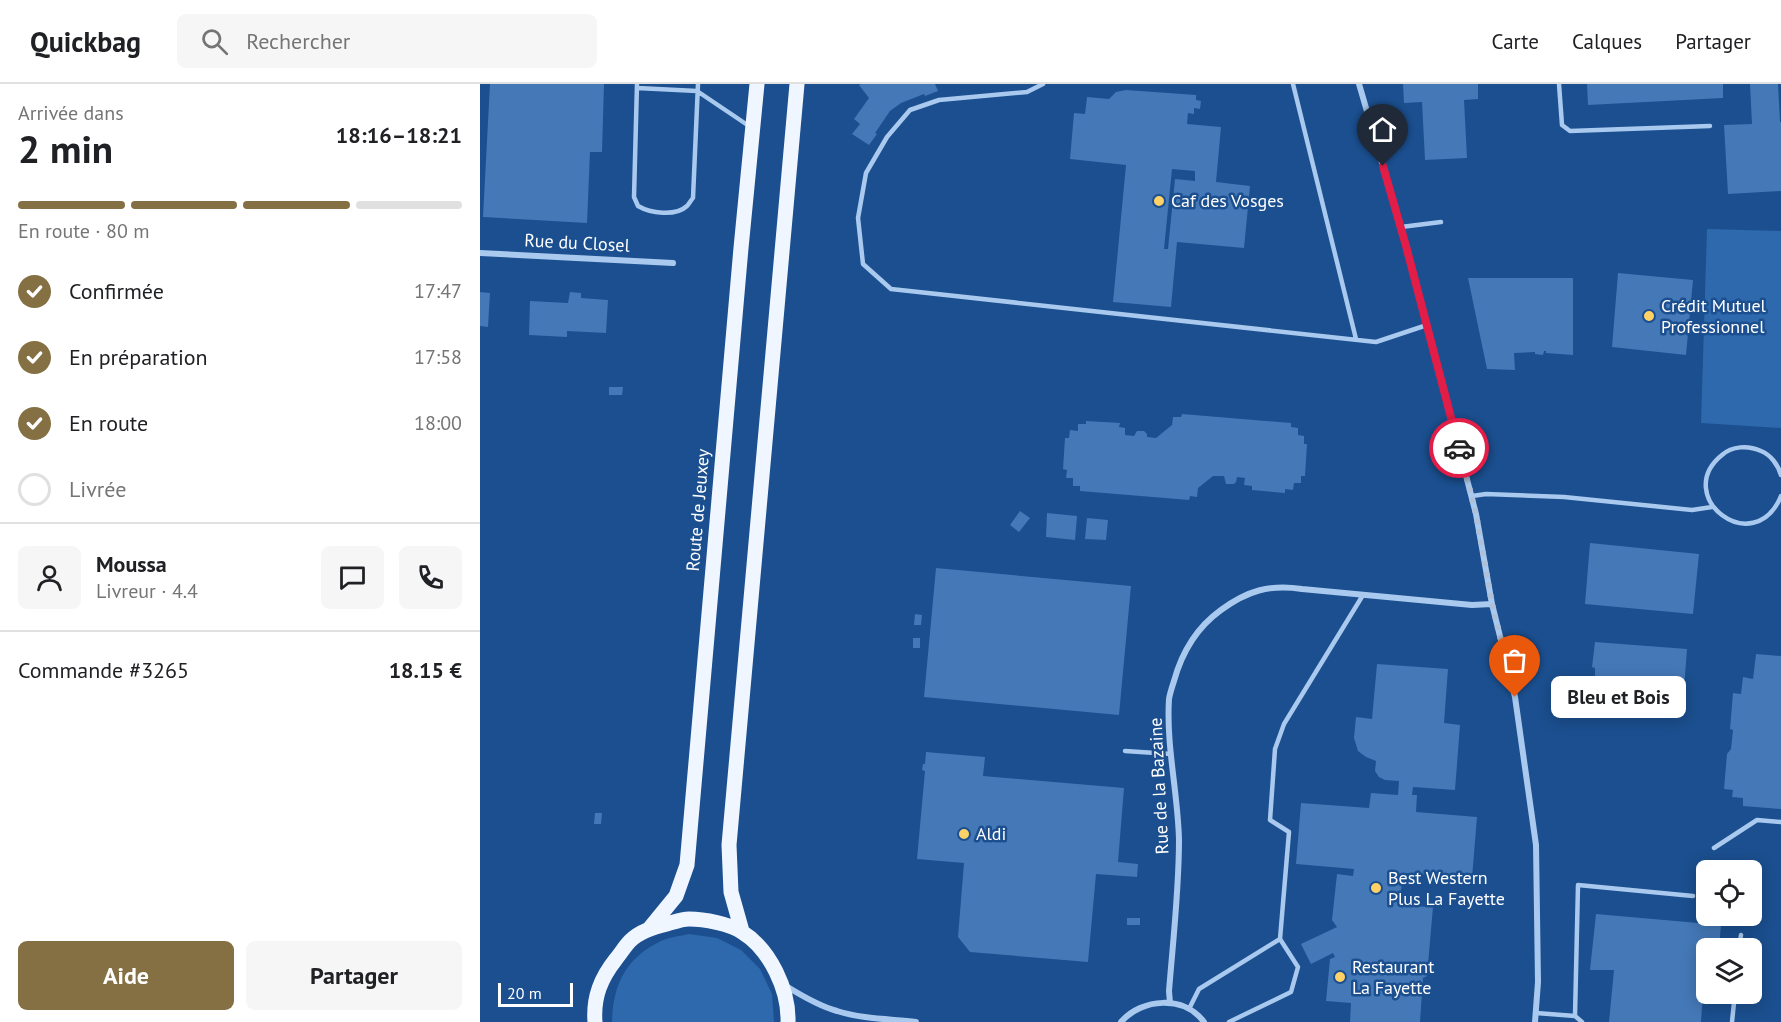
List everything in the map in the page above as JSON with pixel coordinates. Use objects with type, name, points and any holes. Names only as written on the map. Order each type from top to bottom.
[{"type":"main road","name":"Route de Jeuxey","points":[[649,928],[676,896],[687,865],[757,84]]},
{"type":"main road","points":[[742,931],[731,892],[729,845],[797,84]]},
{"type":"main road","points":[[595,1022],[596,997],[603,975],[630,940],[649,928],[688,919],[718,923],[742,931],[756,944],[773,963],[786,998],[788,1022]]},
{"type":"street","points":[[1359,84],[1401,227],[1472,496],[1492,604],[1515,697],[1536,845],[1538,982],[1535,1022]]},
{"type":"street","name":"Rue du Closel","points":[[480,253],[673,263]]},
{"type":"street","name":"Rue de la Bazaine","points":[[1170,1003],[1168,991],[1179,852],[1178,813],[1169,728],[1170,696],[1178,666],[1191,640],[1207,620],[1250,593],[1282,586],[1363,595],[1492,604]]},
{"type":"street","points":[[780,982],[805,998],[835,1011],[856,1016],[916,1022]]},
{"type":"street","points":[[1121,1022],[1126,1016],[1140,1008],[1155,1003],[1170,1003],[1189,1009],[1204,1022]]},
{"type":"lane","points":[[698,84],[697,91],[693,198],[687,207],[676,212],[648,211],[638,206],[634,197],[637,86],[697,91],[754,128]]},
{"type":"lane","points":[[1043,84],[1027,92],[939,100],[910,110],[887,137],[866,173],[858,218],[864,264],[891,289],[1376,342],[1427,325]]},
{"type":"lane","points":[[1293,84],[1356,339]]},
{"type":"lane","points":[[1559,84],[1562,125],[1570,131],[1710,126]]},
{"type":"lane","points":[[1401,227],[1441,222]]},
{"type":"lane","points":[[1781,475],[1772,458],[1762,451],[1750,447],[1737,447],[1725,452],[1716,460],[1709,470],[1706,483],[1707,495],[1712,507],[1721,516],[1733,522],[1746,524],[1759,521],[1769,515],[1778,505],[1781,496]]},
{"type":"lane","points":[[1472,496],[1486,494],[1564,497],[1692,510],[1712,507]]},
{"type":"lane","points":[[1229,1022],[1291,992],[1298,967],[1280,939],[1289,832],[1270,820],[1275,749],[1284,724],[1363,595]]},
{"type":"lane","points":[[1125,751],[1172,754]]},
{"type":"lane","points":[[1714,848],[1757,820],[1781,822]]},
{"type":"lane","points":[[1575,1016],[1578,885],[1693,896]]},
{"type":"lane","points":[[1189,1009],[1199,989],[1280,939]]},
{"type":"lane","points":[[1732,1022],[1734,1004]]},
{"type":"lane","points":[[1536,1013],[1575,1016],[1582,1022]]},
{"type":"shaded area","points":[[1707,229],[1781,231],[1781,428],[1701,423]]},
{"type":"shaded area","points":[[689,934],[717,938],[741,950],[760,969],[772,994],[774,1022],[612,1022],[615,996],[630,964],[639,955],[661,941]]},
{"type":"building","points":[[490,84],[604,84],[602,152],[590,152],[587,223],[483,217]]},
{"type":"building","points":[[935,84],[938,91],[901,103],[890,111],[869,145],[852,134],[860,124],[854,119],[869,98],[859,85]]},
{"type":"building","points":[[1403,84],[1478,84],[1478,99],[1464,100],[1467,158],[1425,160],[1422,102],[1404,103]]},
{"type":"building","points":[[1587,84],[1723,84],[1723,98],[1588,105]]},
{"type":"building","points":[[1750,84],[1778,84],[1781,122],[1781,191],[1728,194],[1724,125],[1752,124]]},
{"type":"building","points":[[1126,90],[1196,95],[1196,100],[1201,101],[1200,109],[1194,108],[1194,114],[1188,113],[1187,124],[1221,127],[1216,182],[1250,186],[1244,248],[1177,242],[1171,307],[1113,302],[1126,165],[1070,159],[1074,113],[1085,114],[1087,97],[1109,99],[1116,92]],"holes":[[[1172,169],[1195,171],[1195,181],[1175,179],[1168,249],[1164,249]]]},
{"type":"building","points":[[1618,273],[1693,280],[1686,355],[1612,347]]},
{"type":"building","points":[[1468,278],[1573,278],[1573,355],[1546,353],[1546,351],[1543,355],[1535,354],[1535,352],[1514,353],[1515,370],[1487,369]]},
{"type":"building","points":[[480,292],[490,293],[488,327],[480,326]]},
{"type":"building","points":[[570,292],[581,293],[581,298],[608,300],[606,333],[567,331],[567,337],[529,335],[530,301],[568,303]]},
{"type":"building","points":[[609,387],[623,387],[622,395],[609,395]]},
{"type":"building","points":[[1182,414],[1291,423],[1291,427],[1298,428],[1298,435],[1304,436],[1304,444],[1307,444],[1305,476],[1301,476],[1301,483],[1294,483],[1293,490],[1285,489],[1285,493],[1252,490],[1252,486],[1244,485],[1245,478],[1237,477],[1234,484],[1226,484],[1224,476],[1213,476],[1198,488],[1197,497],[1190,496],[1189,500],[1080,491],[1080,486],[1073,486],[1073,478],[1066,478],[1067,470],[1063,469],[1065,438],[1069,438],[1070,430],[1078,431],[1078,424],[1086,424],[1086,421],[1120,423],[1119,427],[1125,428],[1125,435],[1134,436],[1137,431],[1144,431],[1147,437],[1156,438],[1172,425],[1173,417],[1181,417]]},
{"type":"building","points":[[1020,511],[1030,518],[1019,532],[1010,525]]},
{"type":"building","points":[[1047,513],[1077,516],[1075,540],[1046,537]]},
{"type":"building","points":[[1087,518],[1108,520],[1106,540],[1085,539]]},
{"type":"building","points":[[1590,543],[1699,554],[1693,614],[1585,604]]},
{"type":"building","points":[[936,568],[1131,586],[1119,715],[924,697]]},
{"type":"building","points":[[915,614],[922,615],[921,625],[914,625]]},
{"type":"building","points":[[913,638],[920,638],[920,648],[913,648]]},
{"type":"building","points":[[1595,642],[1687,649],[1683,703],[1590,695],[1591,677],[1595,677],[1595,668],[1592,667]]},
{"type":"building","points":[[1756,654],[1781,656],[1781,809],[1743,806],[1743,798],[1732,797],[1733,790],[1724,789],[1727,754],[1731,749],[1733,730],[1730,729],[1733,693],[1741,694],[1743,677],[1753,679]]},
{"type":"building","points":[[1377,664],[1448,669],[1444,723],[1460,725],[1455,790],[1413,787],[1412,795],[1417,795],[1416,812],[1477,817],[1472,878],[1406,873],[1406,882],[1402,882],[1400,899],[1402,898],[1406,906],[1433,907],[1427,976],[1423,978],[1420,1022],[1350,1022],[1351,1003],[1326,1001],[1330,959],[1335,957],[1333,953],[1311,964],[1301,944],[1337,927],[1332,920],[1337,874],[1353,876],[1354,869],[1296,864],[1301,803],[1369,808],[1371,793],[1398,795],[1399,781],[1379,777],[1375,771],[1376,761],[1358,751],[1354,738],[1356,717],[1372,719]]},
{"type":"building","points":[[926,752],[985,757],[983,776],[1124,788],[1118,862],[1138,864],[1137,877],[1096,874],[1088,962],[970,952],[958,937],[964,863],[917,859],[925,771],[922,770]]},
{"type":"building","points":[[595,813],[602,813],[601,824],[594,824]]},
{"type":"building","points":[[1596,914],[1696,923],[1696,926],[1721,926],[1720,938],[1696,938],[1696,1004],[1702,1004],[1701,1022],[1609,1022],[1614,970],[1590,970]]},
{"type":"building","points":[[1127,918],[1140,918],[1140,925],[1127,925]]},
{"type":"way so far","points":[[1459,448],[1476,514],[1492,604],[1515,697]]},
{"type":"place","name":"Caf des Vosges","points":[[1159,201]]},
{"type":"place","name":"Crédit Mutuel Professionnel","points":[[1649,316]]},
{"type":"place","name":"Bleu et Bois","points":[[1515,697]]},
{"type":"place","name":"Aldi","points":[[964,834]]},
{"type":"place","name":"Best Western Plus La Fayette","points":[[1376,888]]},
{"type":"place","name":"Restaurant La Fayette","points":[[1340,977]]},
{"type":"route","points":[[1383,166],[1459,448]]}]
